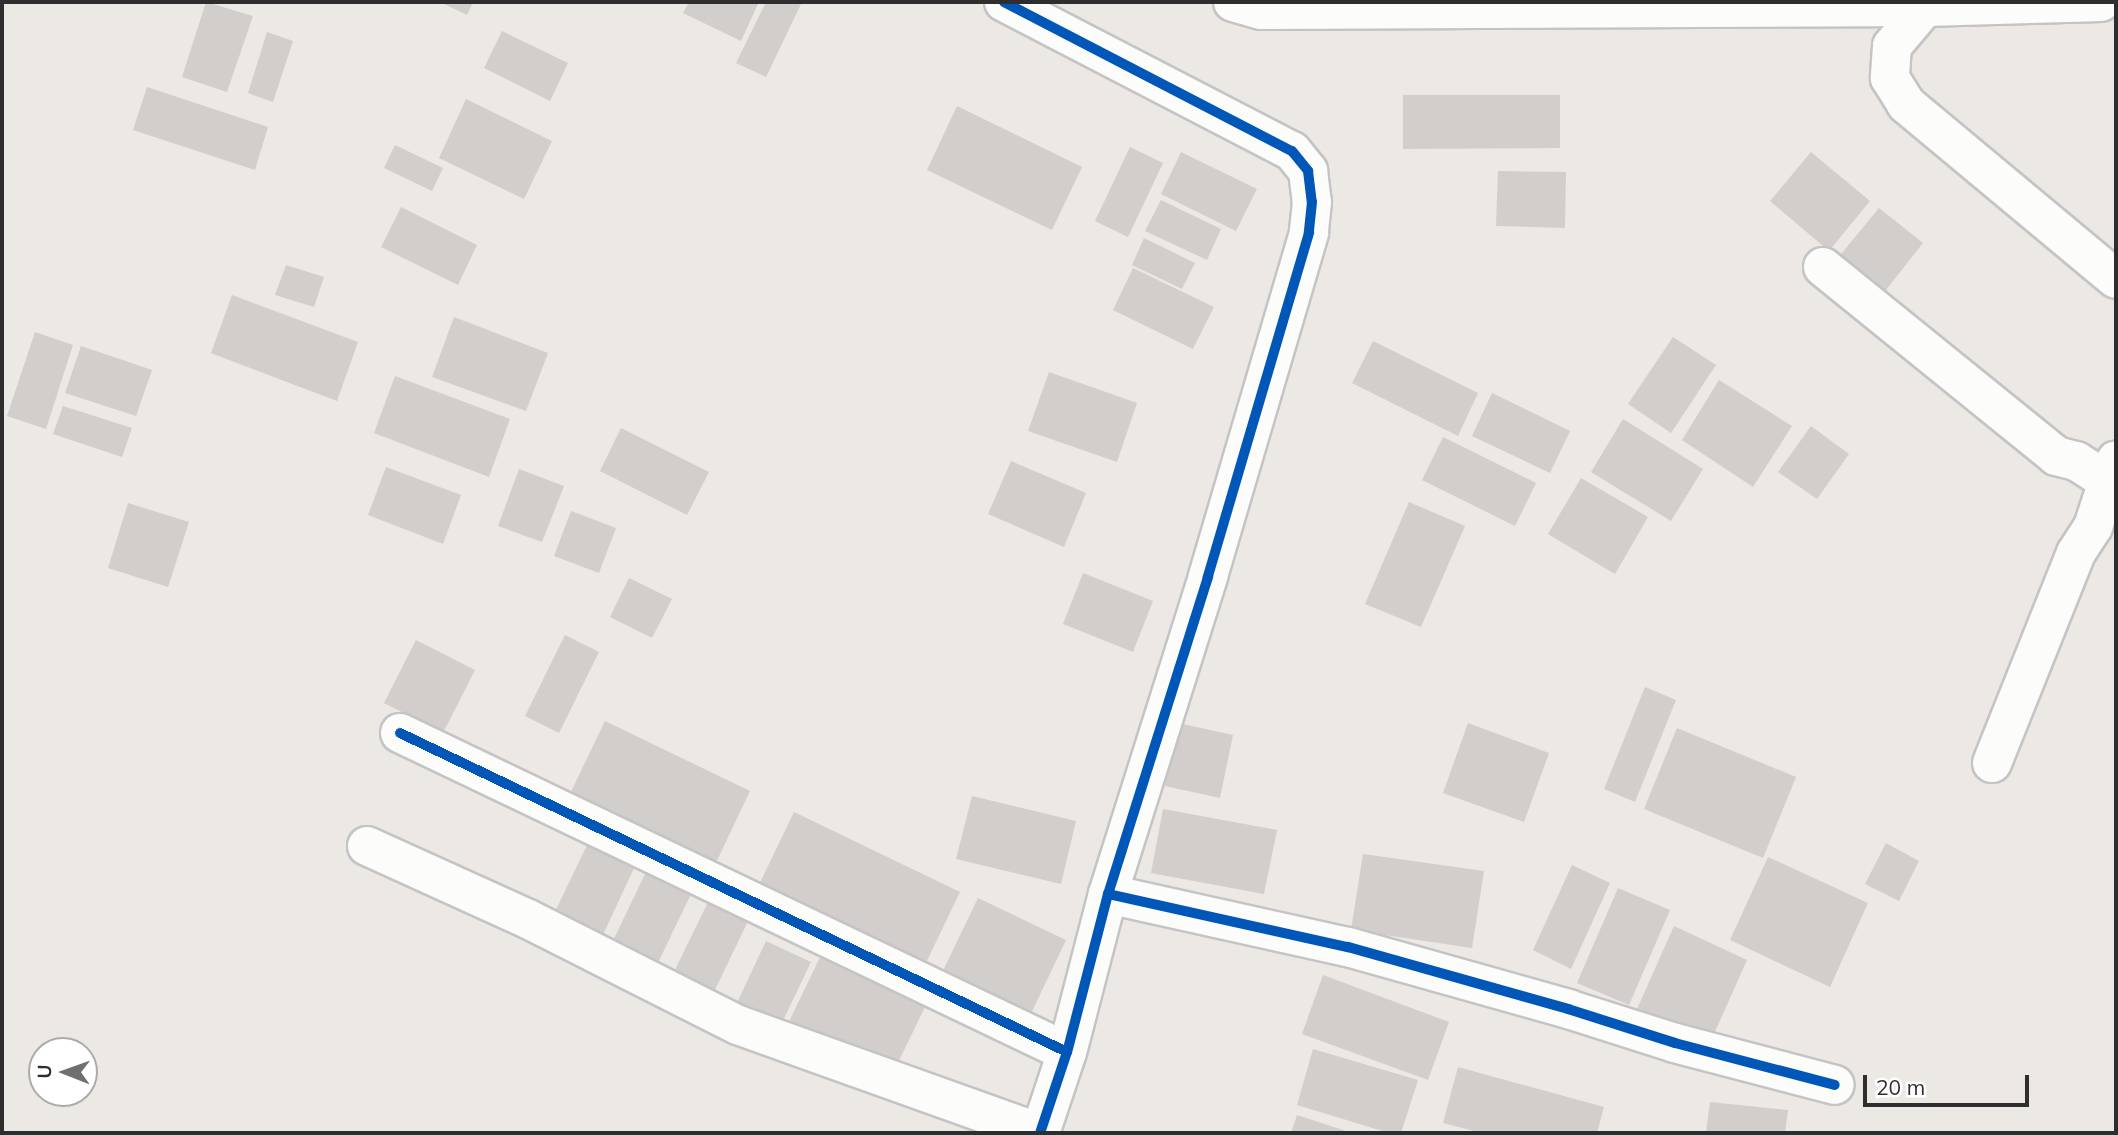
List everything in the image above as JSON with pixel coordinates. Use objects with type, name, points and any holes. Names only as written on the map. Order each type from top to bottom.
[{"type":"street","points":[[367,846],[528,919],[738,1025],[1040,1133],[1067,1052],[1108,894],[1208,577],[1309,233],[1312,202],[1308,171],[1292,150],[1004,2]]},
{"type":"street","points":[[1233,2],[1261,10],[1926,7],[2101,2]]},
{"type":"street","points":[[1926,7],[1892,46],[1890,78],[1906,104],[2116,279]]},
{"type":"street","points":[[1822,267],[2056,456],[2112,470],[2093,527],[2076,553],[1992,762]]},
{"type":"street","points":[[400,733],[1067,1052]]},
{"type":"street","points":[[1108,894],[1348,947],[1568,1009],[1675,1043],[1835,1085]]},
{"type":"building","points":[[206,2],[253,16],[227,92],[182,77]]},
{"type":"building","points":[[440,2],[473,2],[467,15]]},
{"type":"building","points":[[689,2],[758,4],[741,41],[683,13]]},
{"type":"building","points":[[766,2],[802,2],[766,77],[736,63]]},
{"type":"building","points":[[502,31],[568,63],[550,101],[484,68]]},
{"type":"building","points":[[267,32],[293,41],[273,102],[248,93]]},
{"type":"building","points":[[147,87],[268,127],[255,170],[133,130]]},
{"type":"building","points":[[1403,95],[1560,95],[1560,148],[1403,149]]},
{"type":"building","points":[[466,99],[552,141],[524,199],[439,158]]},
{"type":"building","points":[[957,106],[1082,167],[1052,230],[927,170]]},
{"type":"building","points":[[395,145],[443,168],[432,191],[384,168]]},
{"type":"building","points":[[1130,147],[1163,163],[1128,237],[1095,221]]},
{"type":"building","points":[[1181,152],[1257,189],[1236,231],[1161,194]]},
{"type":"building","points":[[1811,152],[1870,201],[1829,251],[1770,201]]},
{"type":"building","points":[[1498,171],[1566,172],[1565,228],[1496,226]]},
{"type":"building","points":[[1161,200],[1221,229],[1207,260],[1145,231]]},
{"type":"building","points":[[401,207],[477,245],[458,285],[381,247]]},
{"type":"building","points":[[1879,208],[1923,243],[1882,295],[1837,259]]},
{"type":"building","points":[[1144,238],[1195,263],[1182,289],[1132,265]]},
{"type":"building","points":[[286,265],[324,277],[314,307],[275,295]]},
{"type":"building","points":[[1133,268],[1214,307],[1193,349],[1113,310]]},
{"type":"building","points":[[232,295],[358,342],[337,401],[211,353]]},
{"type":"building","points":[[454,317],[548,353],[526,411],[432,377]]},
{"type":"building","points":[[35,332],[73,345],[46,429],[7,416]]},
{"type":"building","points":[[1673,337],[1716,365],[1671,433],[1628,404]]},
{"type":"building","points":[[1373,341],[1478,393],[1458,436],[1352,383]]},
{"type":"building","points":[[81,346],[152,370],[136,416],[65,393]]},
{"type":"building","points":[[1049,372],[1137,403],[1117,462],[1028,431]]},
{"type":"building","points":[[395,376],[510,419],[489,477],[374,433]]},
{"type":"building","points":[[1719,380],[1792,426],[1753,487],[1682,440]]},
{"type":"building","points":[[1492,393],[1570,431],[1550,473],[1472,436]]},
{"type":"building","points":[[63,406],[132,428],[122,457],[53,434]]},
{"type":"building","points":[[1623,419],[1703,469],[1671,521],[1591,472]]},
{"type":"building","points":[[1811,426],[1849,454],[1817,499],[1778,472]]},
{"type":"building","points":[[621,428],[709,472],[687,515],[600,471]]},
{"type":"building","points":[[1443,437],[1536,483],[1515,526],[1422,480]]},
{"type":"building","points":[[1011,461],[1086,493],[1064,547],[988,514]]},
{"type":"building","points":[[386,467],[461,495],[443,544],[368,515]]},
{"type":"building","points":[[519,469],[564,486],[542,542],[498,526]]},
{"type":"building","points":[[1581,478],[1648,517],[1615,574],[1548,534]]},
{"type":"building","points":[[1409,502],[1465,526],[1421,627],[1365,604]]},
{"type":"building","points":[[128,503],[189,522],[168,587],[108,568]]},
{"type":"building","points":[[571,511],[616,528],[599,573],[554,556]]},
{"type":"building","points":[[1083,573],[1153,601],[1133,652],[1063,624]]},
{"type":"building","points":[[629,578],[672,599],[652,638],[610,617]]},
{"type":"building","points":[[565,635],[599,652],[559,733],[525,716]]},
{"type":"building","points":[[416,640],[475,670],[443,733],[384,703]]},
{"type":"building","points":[[1645,687],[1676,700],[1635,802],[1604,789]]},
{"type":"building","points":[[605,721],[750,791],[713,869],[568,798]]},
{"type":"building","points":[[1178,723],[1233,735],[1220,798],[1165,786]]},
{"type":"building","points":[[1468,723],[1549,753],[1524,822],[1443,793]]},
{"type":"building","points":[[1677,728],[1796,777],[1763,858],[1644,809]]},
{"type":"building","points":[[972,796],[1076,821],[1061,884],[956,859]]},
{"type":"building","points":[[1163,809],[1277,830],[1264,894],[1151,873]]},
{"type":"building","points":[[794,812],[960,892],[923,969],[757,889]]},
{"type":"building","points":[[588,843],[635,866],[601,939],[553,916]]},
{"type":"building","points":[[1886,843],[1919,861],[1899,901],[1865,884]]},
{"type":"building","points":[[1363,854],[1484,871],[1472,948],[1351,930]]},
{"type":"building","points":[[1768,857],[1868,903],[1830,987],[1730,940]]},
{"type":"building","points":[[1572,865],[1610,883],[1571,969],[1533,950]]},
{"type":"building","points":[[647,870],[692,892],[654,971],[609,949]]},
{"type":"building","points":[[1618,888],[1670,910],[1629,1005],[1577,983]]},
{"type":"building","points":[[712,894],[752,913],[710,1000],[670,980]]},
{"type":"building","points":[[978,898],[1066,940],[1027,1022],[939,979]]},
{"type":"building","points":[[1674,926],[1747,960],[1710,1043],[1637,1009]]},
{"type":"building","points":[[766,941],[811,962],[780,1027],[736,1005]]},
{"type":"building","points":[[821,955],[926,1005],[890,1079],[786,1028]]},
{"type":"building","points":[[1323,975],[1449,1022],[1428,1080],[1302,1034]]},
{"type":"building","points":[[1313,1049],[1418,1080],[1401,1133],[1389,1133],[1297,1105]]},
{"type":"building","points":[[1458,1067],[1604,1107],[1597,1133],[1482,1133],[1443,1123]]},
{"type":"building","points":[[1710,1102],[1788,1110],[1785,1133],[1706,1133]]},
{"type":"building","points":[[1297,1115],[1352,1133],[1291,1133]]},
{"type":"cycle path","points":[[1004,2],[1292,151],[1308,171],[1312,202],[1309,233],[1208,577],[1108,894],[1067,1052],[1040,1133]]},
{"type":"cycle path","points":[[400,733],[1067,1052]]},
{"type":"cycle path","points":[[1108,894],[1348,947],[1568,1009],[1675,1043],[1835,1085]]}]
